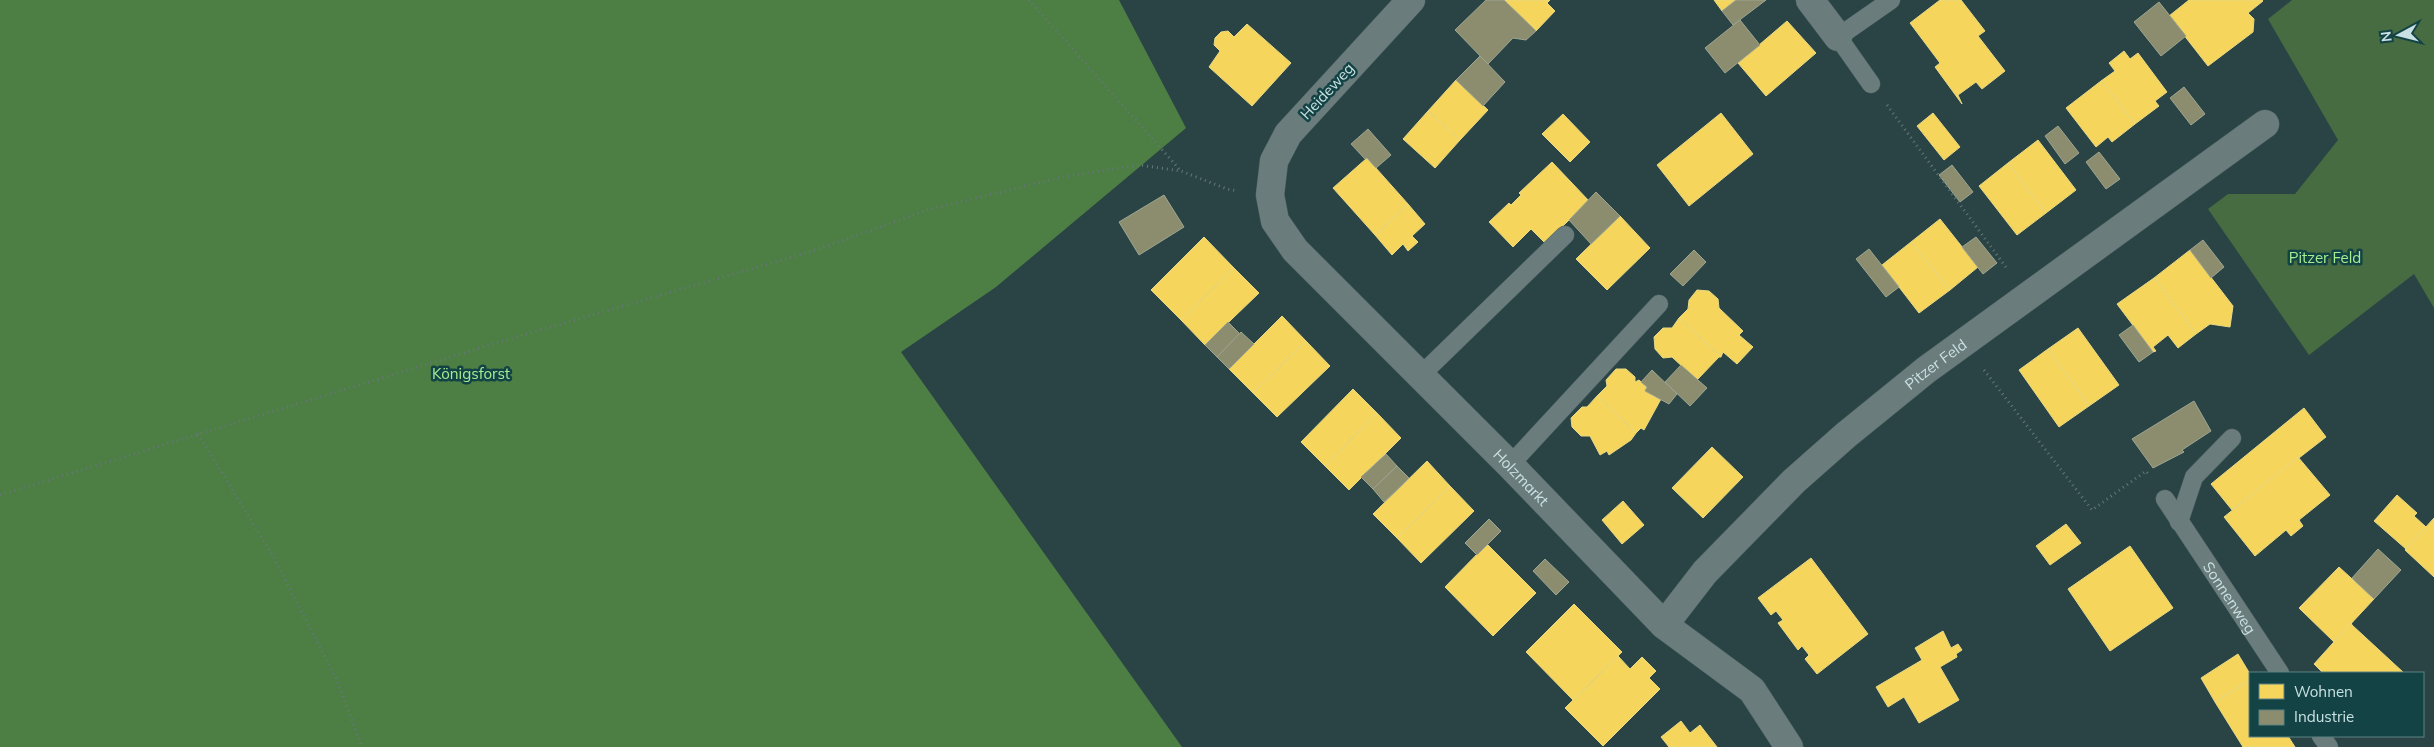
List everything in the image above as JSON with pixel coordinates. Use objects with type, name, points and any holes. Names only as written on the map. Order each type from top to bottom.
[{"type":"street","name":"Heideweg","points":[[1270,195],[1274,161],[1288,134],[1411,0]]},
{"type":"street","points":[[1810,0],[1838,37]]},
{"type":"street","name":"Pitzer Feld","points":[[1664,625],[1706,572],[1794,481],[1912,382],[1962,343],[2265,124]]},
{"type":"street","name":"Holzmarkt","points":[[1270,195],[1275,221],[1295,250],[1510,464],[1664,625],[1752,690],[1789,747]]},
{"type":"lane","points":[[1872,84],[1838,37],[1891,0]]},
{"type":"lane","points":[[1421,375],[1566,235]]},
{"type":"lane","points":[[1510,464],[1659,304]]},
{"type":"lane","points":[[2179,522],[2194,477],[2232,438]]},
{"type":"lane","name":"Sonnenweg","points":[[2165,499],[2279,672]]},
{"type":"path","points":[[1029,0],[1181,171]]},
{"type":"path","points":[[1872,84],[2027,296]]},
{"type":"path","points":[[0,495],[506,340],[816,250],[927,210],[1062,176],[1140,165],[1181,171],[1227,189],[1270,195]]},
{"type":"path","points":[[1962,343],[2092,510],[2146,471],[2150,477]]},
{"type":"path","points":[[198,434],[273,556],[336,678],[362,747]]},
{"type":"green space","name":"Königsforst","points":[[0,0],[1119,0],[1186,128],[996,287],[901,352],[1182,747],[0,747]]},
{"type":"green space","points":[[2292,0],[2434,0],[2434,308],[2414,274],[2309,355],[2208,209],[2228,194],[2295,194],[2338,140],[2268,19]]},
{"type":"building: Wohnen","points":[[1504,0],[1550,0],[1547,3],[1555,11],[1536,31]]},
{"type":"building: Wohnen","points":[[1714,0],[1736,0],[1722,11]]},
{"type":"building: Wohnen","points":[[1940,0],[1961,0],[1985,31],[1978,36],[2005,71],[1982,89],[1976,82],[1958,95],[1962,104],[1935,67],[1940,63],[1910,23]]},
{"type":"building: Wohnen","points":[[2189,0],[2263,1],[2248,13],[2254,19],[2253,32],[2208,66],[2169,16]]},
{"type":"building: Wohnen","points":[[1787,21],[1816,53],[1766,96],[1738,63]]},
{"type":"building: Wohnen","points":[[1247,24],[1291,63],[1252,106],[1209,67],[1220,51],[1214,45],[1215,38],[1221,32],[1228,31],[1234,37]]},
{"type":"building: Wohnen","points":[[2124,51],[2130,59],[2138,53],[2167,92],[2155,101],[2159,106],[2135,124],[2101,81],[2115,71],[2109,63]]},
{"type":"building: Wohnen","points":[[1456,80],[1488,110],[1460,140],[1428,111]]},
{"type":"building: Wohnen","points":[[2101,81],[2135,124],[2112,142],[2108,137],[2096,147],[2066,108]]},
{"type":"building: Wohnen","points":[[1428,111],[1460,140],[1435,168],[1403,139]]},
{"type":"building: Wohnen","points":[[1721,113],[1753,154],[1689,206],[1657,165]]},
{"type":"building: Wohnen","points":[[1933,113],[1960,147],[1944,160],[1917,126]]},
{"type":"building: Wohnen","points":[[1563,114],[1590,142],[1570,162],[1542,134]]},
{"type":"building: Wohnen","points":[[2038,140],[2076,190],[2046,213],[2008,163]]},
{"type":"building: Wohnen","points":[[1367,158],[1408,204],[1375,235],[1333,188]]},
{"type":"building: Wohnen","points":[[1552,162],[1589,201],[1545,243],[1531,229],[1513,247],[1489,222],[1509,203],[1511,205],[1521,195],[1519,193]]},
{"type":"building: Wohnen","points":[[2008,163],[2046,213],[2017,235],[1979,186]]},
{"type":"building: Wohnen","points":[[1408,204],[1425,224],[1412,236],[1418,242],[1408,251],[1403,244],[1392,255],[1375,235]]},
{"type":"building: Wohnen","points":[[1620,216],[1650,248],[1607,290],[1576,259]]},
{"type":"building: Wohnen","points":[[1940,219],[1978,267],[1950,290],[1911,242]]},
{"type":"building: Wohnen","points":[[1204,237],[1234,268],[1181,320],[1151,290]]},
{"type":"building: Wohnen","points":[[1911,242],[1950,290],[1919,313],[1882,265]]},
{"type":"building: Wohnen","points":[[2190,250],[2233,306],[2230,327],[2210,324],[2196,334],[2154,278]]},
{"type":"building: Wohnen","points":[[1234,268],[1259,293],[1205,345],[1181,320]]},
{"type":"building: Wohnen","points":[[2154,278],[2196,334],[2178,348],[2168,335],[2153,347],[2156,351],[2153,352],[2117,304]]},
{"type":"building: Wohnen","points":[[1697,290],[1709,291],[1718,299],[1719,308],[1743,331],[1739,335],[1753,347],[1737,364],[1723,352],[1721,357],[1679,318],[1688,309],[1689,300]]},
{"type":"building: Wohnen","points":[[1282,316],[1306,341],[1253,393],[1229,369]]},
{"type":"building: Wohnen","points":[[1679,318],[1721,357],[1697,380],[1672,357],[1663,358],[1655,349],[1654,337],[1663,328],[1672,328]]},
{"type":"building: Wohnen","points":[[2078,328],[2119,385],[2089,406],[2048,349]]},
{"type":"building: Wohnen","points":[[1306,341],[1330,366],[1277,417],[1253,393]]},
{"type":"building: Wohnen","points":[[2048,349],[2089,406],[2059,427],[2019,370]]},
{"type":"building: Wohnen","points":[[1616,369],[1626,369],[1635,377],[1635,382],[1639,380],[1647,387],[1645,391],[1661,399],[1644,430],[1641,428],[1636,433],[1597,396],[1607,386],[1606,380]]},
{"type":"building: Wohnen","points":[[1353,389],[1377,413],[1325,466],[1301,442]]},
{"type":"building: Wohnen","points":[[1597,396],[1636,433],[1631,440],[1609,455],[1607,451],[1600,455],[1590,436],[1581,436],[1572,427],[1571,418],[1582,407],[1587,407]]},
{"type":"building: Wohnen","points":[[2304,408],[2326,437],[2232,510],[2211,484]]},
{"type":"building: Wohnen","points":[[1377,413],[1401,438],[1349,490],[1325,466]]},
{"type":"building: Wohnen","points":[[1712,447],[1743,477],[1703,518],[1672,488]]},
{"type":"building: Wohnen","points":[[2298,457],[2330,495],[2299,520],[2303,526],[2291,536],[2286,530],[2255,556],[2224,517]]},
{"type":"building: Wohnen","points":[[1427,461],[1450,486],[1397,538],[1373,514]]},
{"type":"building: Wohnen","points":[[1450,486],[1474,511],[1421,563],[1397,538]]},
{"type":"building: Wohnen","points":[[2397,495],[2417,513],[2414,516],[2426,527],[2406,549],[2374,521]]},
{"type":"building: Wohnen","points":[[1623,501],[1644,525],[1622,544],[1602,520]]},
{"type":"building: Wohnen","points":[[2434,518],[2434,577],[2405,550]]},
{"type":"building: Wohnen","points":[[2066,524],[2081,543],[2050,565],[2036,546]]},
{"type":"building: Wohnen","points":[[1487,544],[1536,593],[1493,636],[1445,587]]},
{"type":"building: Wohnen","points":[[2130,546],[2173,608],[2110,651],[2068,589]]},
{"type":"building: Wohnen","points":[[1811,558],[1868,634],[1817,674],[1805,659],[1809,655],[1802,646],[1798,650],[1778,623],[1783,620],[1776,611],[1771,615],[1758,598]]},
{"type":"building: Wohnen","points":[[2339,567],[2374,599],[2334,642],[2299,608]]},
{"type":"building: Wohnen","points":[[1574,604],[1622,652],[1573,700],[1526,652]]},
{"type":"building: Wohnen","points":[[2351,623],[2403,672],[2322,672],[2314,664]]},
{"type":"building: Wohnen","points":[[1943,631],[1951,648],[1958,644],[1962,650],[1956,654],[1957,657],[1940,667],[1959,700],[1919,723],[1904,697],[1888,707],[1876,687],[1922,660],[1915,648]]},
{"type":"building: Wohnen","points":[[2238,654],[2249,672],[2249,681],[2215,702],[2201,678]]},
{"type":"building: Wohnen","points":[[1618,656],[1630,669],[1642,657],[1656,671],[1649,678],[1660,689],[1603,746],[1565,708]]},
{"type":"building: Wohnen","points":[[2249,681],[2249,737],[2289,737],[2295,747],[2243,747],[2215,702]]},
{"type":"building: Wohnen","points":[[1681,721],[1690,733],[1700,725],[1717,747],[1669,747],[1661,737]]},
{"type":"building: Industrie","points":[[1486,0],[1504,0],[1536,31],[1526,40],[1513,38],[1488,64],[1455,30]]},
{"type":"building: Industrie","points":[[1736,0],[1766,0],[1733,25],[1722,11]]},
{"type":"building: Industrie","points":[[2159,2],[2186,36],[2161,56],[2134,22]]},
{"type":"building: Industrie","points":[[1740,20],[1760,45],[1725,73],[1705,48]]},
{"type":"building: Industrie","points":[[1480,56],[1505,82],[1483,106],[1456,80]]},
{"type":"building: Industrie","points":[[2184,87],[2205,114],[2191,125],[2170,98]]},
{"type":"building: Industrie","points":[[2058,126],[2079,153],[2065,164],[2045,136]]},
{"type":"building: Industrie","points":[[1368,129],[1391,155],[1376,168],[1351,144]]},
{"type":"building: Industrie","points":[[2099,152],[2120,179],[2106,189],[2086,162]]},
{"type":"building: Industrie","points":[[1952,165],[1973,192],[1960,202],[1939,175]]},
{"type":"building: Industrie","points":[[1596,192],[1620,216],[1591,244],[1569,220]]},
{"type":"building: Industrie","points":[[1164,195],[1184,227],[1139,255],[1119,222]]},
{"type":"building: Industrie","points":[[1976,237],[1997,263],[1983,274],[1962,247]]},
{"type":"building: Industrie","points":[[2203,240],[2224,267],[2211,278],[2190,250]]},
{"type":"building: Industrie","points":[[1869,249],[1899,287],[1886,297],[1856,259]]},
{"type":"building: Industrie","points":[[1694,250],[1706,262],[1683,286],[1670,274]]},
{"type":"building: Industrie","points":[[1228,322],[1240,334],[1217,357],[1205,345]]},
{"type":"building: Industrie","points":[[2133,325],[2153,352],[2139,362],[2119,335]]},
{"type":"building: Industrie","points":[[1241,332],[1254,344],[1229,369],[1217,357]]},
{"type":"building: Industrie","points":[[1681,365],[1707,388],[1690,406],[1665,382]]},
{"type":"building: Industrie","points":[[1652,370],[1677,394],[1669,404],[1645,391],[1647,387],[1641,382]]},
{"type":"building: Industrie","points":[[2194,401],[2211,431],[2182,450],[2184,452],[2153,468],[2132,439]]},
{"type":"building: Industrie","points":[[1386,454],[1397,466],[1373,489],[1361,477]]},
{"type":"building: Industrie","points":[[1397,466],[1409,478],[1384,502],[1373,489]]},
{"type":"building: Industrie","points":[[1489,519],[1501,531],[1477,555],[1465,543]]},
{"type":"building: Industrie","points":[[2378,549],[2401,570],[2374,599],[2352,578]]},
{"type":"building: Industrie","points":[[1545,559],[1569,582],[1556,595],[1533,571]]}]
